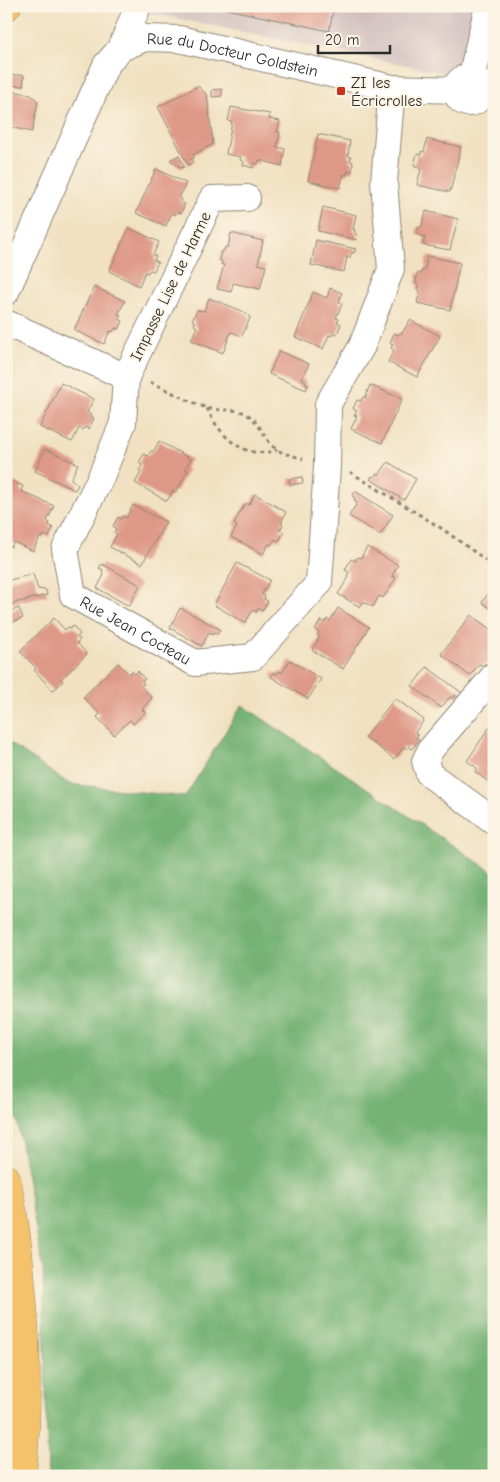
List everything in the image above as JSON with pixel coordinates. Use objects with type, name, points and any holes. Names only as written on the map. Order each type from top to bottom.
[{"type":"main road","points":[[6,1178],[19,1257],[25,1322],[26,1386],[22,1476]]},
{"type":"street","points":[[6,292],[113,56],[138,6]]},
{"type":"street","points":[[476,90],[488,6]]},
{"type":"street","name":"Rue du Docteur Goldstein","points":[[113,56],[145,38],[179,39],[392,88],[476,90]]},
{"type":"street","name":"Rue Jean Cocteau","points":[[126,377],[124,423],[100,479],[65,549],[73,595],[195,663],[253,657],[319,583],[327,467],[328,404],[362,346],[390,269],[384,182],[392,88]]},
{"type":"street","name":"Impasse Lise de Harme","points":[[126,377],[212,199],[247,198]]},
{"type":"street","points":[[6,323],[126,377]]},
{"type":"street","points":[[494,676],[431,748],[425,761],[428,774],[494,821]]},
{"type":"path","points":[[126,377],[139,378],[207,408],[234,410],[247,414],[258,423],[268,440],[277,450],[327,467],[351,472],[441,528],[494,566]]},
{"type":"path","points":[[207,408],[219,431],[240,448],[252,452],[268,453],[277,450]]},
{"type":"shaded area","points":[[152,6],[494,6],[494,83],[149,13]]},
{"type":"green space","points":[[242,705],[494,873],[494,1476],[48,1476],[43,1270],[13,1097],[6,1077],[6,741],[69,784],[185,797]]},
{"type":"building","points":[[228,6],[334,6],[329,31],[227,9]]},
{"type":"building","points":[[6,75],[24,75],[23,86],[6,85]]},
{"type":"building","points":[[198,86],[207,95],[213,144],[193,155],[194,158],[191,159],[193,162],[188,165],[158,107]]},
{"type":"building","points":[[6,89],[31,95],[38,101],[32,132],[6,126]]},
{"type":"building","points":[[222,89],[222,96],[212,97],[212,90]]},
{"type":"building","points":[[231,107],[270,114],[269,119],[280,121],[277,132],[280,132],[277,147],[285,149],[282,166],[259,160],[258,164],[254,163],[253,168],[243,165],[244,162],[240,160],[241,157],[226,154],[232,122],[228,121]]},
{"type":"building","points":[[318,134],[350,141],[348,156],[351,157],[350,161],[353,162],[352,172],[348,171],[347,175],[344,174],[340,188],[308,181]]},
{"type":"building","points":[[427,139],[461,147],[450,192],[417,185],[421,169],[414,165],[417,154],[421,155],[421,151],[424,152]]},
{"type":"building","points":[[179,155],[184,167],[181,168],[170,160]]},
{"type":"building","points":[[156,169],[186,183],[179,198],[185,204],[181,213],[177,212],[175,215],[172,213],[166,226],[136,213]]},
{"type":"building","points":[[323,207],[356,215],[353,230],[358,235],[357,240],[318,231]]},
{"type":"building","points":[[426,211],[458,219],[450,250],[423,245],[425,237],[416,234],[418,227],[420,228],[422,225]]},
{"type":"building","points":[[129,228],[159,242],[153,255],[156,256],[154,260],[158,262],[154,271],[145,272],[139,286],[109,271]]},
{"type":"building","points":[[231,233],[263,241],[258,264],[266,266],[260,289],[233,283],[231,292],[217,289],[224,265],[219,260],[221,251],[228,247]]},
{"type":"building","points":[[316,240],[356,249],[354,253],[351,253],[350,258],[347,257],[344,272],[311,265]]},
{"type":"building","points":[[427,256],[460,263],[450,310],[417,303],[420,291],[417,289],[418,285],[416,284],[417,273],[421,274],[422,270],[425,270]]},
{"type":"building","points":[[94,287],[125,301],[118,314],[121,315],[119,319],[123,321],[119,329],[115,328],[113,332],[110,331],[104,344],[74,330]]},
{"type":"building","points":[[330,288],[342,293],[339,303],[342,304],[336,318],[339,319],[337,322],[341,324],[337,334],[333,332],[332,336],[329,335],[323,349],[295,337],[313,292],[327,298]]},
{"type":"building","points":[[209,298],[240,310],[250,318],[242,336],[231,332],[223,353],[191,340],[197,327],[192,320],[197,310],[204,311]]},
{"type":"building","points":[[410,320],[440,336],[417,377],[388,362],[394,350],[391,348],[393,344],[390,343],[394,333],[398,335],[402,333]]},
{"type":"building","points":[[279,351],[309,364],[302,379],[308,385],[306,390],[269,374]]},
{"type":"building","points":[[61,383],[94,399],[87,412],[91,415],[90,417],[94,418],[89,429],[85,427],[83,430],[79,428],[72,442],[40,427]]},
{"type":"building","points":[[370,385],[402,399],[382,443],[351,429],[357,416],[354,415],[357,411],[353,409],[357,400],[361,401],[363,397],[365,398]]},
{"type":"building","points":[[159,441],[191,459],[185,469],[188,470],[176,492],[173,491],[167,501],[135,483],[141,472],[139,471],[142,465],[139,463],[141,459],[144,454],[148,456],[151,451],[154,451]]},
{"type":"building","points":[[45,449],[78,464],[71,479],[78,485],[75,490],[35,471]]},
{"type":"building","points":[[388,462],[416,479],[404,500],[370,479],[377,473],[379,475]]},
{"type":"building","points":[[302,477],[303,483],[290,485],[289,479]]},
{"type":"building","points":[[9,480],[23,486],[21,491],[54,506],[47,521],[53,528],[49,537],[44,535],[43,538],[40,537],[33,551],[14,542],[11,547],[6,544],[6,486]]},
{"type":"building","points":[[355,491],[393,515],[380,535],[349,516],[357,503],[352,496]]},
{"type":"building","points":[[255,494],[286,512],[280,530],[284,532],[279,541],[275,539],[271,545],[269,544],[263,554],[231,537],[237,526],[234,524],[239,514],[246,503],[249,505]]},
{"type":"building","points":[[133,505],[166,522],[142,564],[110,547],[117,534],[114,532],[116,529],[113,526],[118,517],[121,519],[123,516],[126,518]]},
{"type":"building","points":[[367,547],[398,565],[392,576],[396,578],[383,598],[379,596],[373,607],[363,602],[360,607],[338,594],[349,577],[347,576],[349,572],[345,570],[351,559],[355,561],[358,557],[361,558]]},
{"type":"building","points":[[237,563],[270,580],[262,594],[265,596],[264,599],[268,601],[262,611],[258,608],[257,612],[253,610],[245,623],[214,605]]},
{"type":"building","points":[[102,564],[140,585],[129,606],[97,588],[104,575],[102,573],[103,570],[99,568]]},
{"type":"building","points":[[33,574],[38,589],[46,590],[47,595],[6,605],[6,581]]},
{"type":"building","points":[[494,586],[494,612],[482,602]]},
{"type":"building","points":[[19,608],[23,618],[6,625],[6,613]]},
{"type":"building","points":[[180,608],[220,629],[218,634],[209,632],[202,646],[170,628]]},
{"type":"building","points":[[338,608],[369,627],[343,669],[312,650],[320,637],[317,635],[319,633],[315,630],[321,620],[325,623],[327,619],[330,621]]},
{"type":"building","points":[[471,615],[494,632],[494,644],[491,648],[494,651],[492,654],[494,659],[489,666],[485,663],[483,666],[479,664],[470,676],[441,654]]},
{"type":"building","points":[[54,618],[65,630],[73,626],[80,634],[77,637],[80,639],[77,643],[87,654],[61,679],[63,681],[53,691],[34,670],[36,668],[20,651]]},
{"type":"building","points":[[290,660],[321,679],[308,699],[271,677],[273,672],[277,674],[279,671],[282,673]]},
{"type":"building","points":[[118,663],[129,674],[132,671],[135,674],[138,671],[145,679],[142,681],[144,684],[141,686],[152,698],[142,709],[145,712],[133,724],[130,720],[114,735],[97,717],[100,714],[83,697]]},
{"type":"building","points":[[427,667],[462,693],[459,698],[455,695],[453,698],[450,697],[441,708],[412,686]]},
{"type":"building","points":[[395,698],[424,720],[415,732],[419,740],[412,749],[409,746],[407,749],[404,747],[394,759],[365,737]]},
{"type":"building","points":[[489,728],[494,732],[494,786],[475,772],[477,768],[467,761]]},
{"type":"place","name":"ZI les Écricrolles","points":[[341,91]]}]
